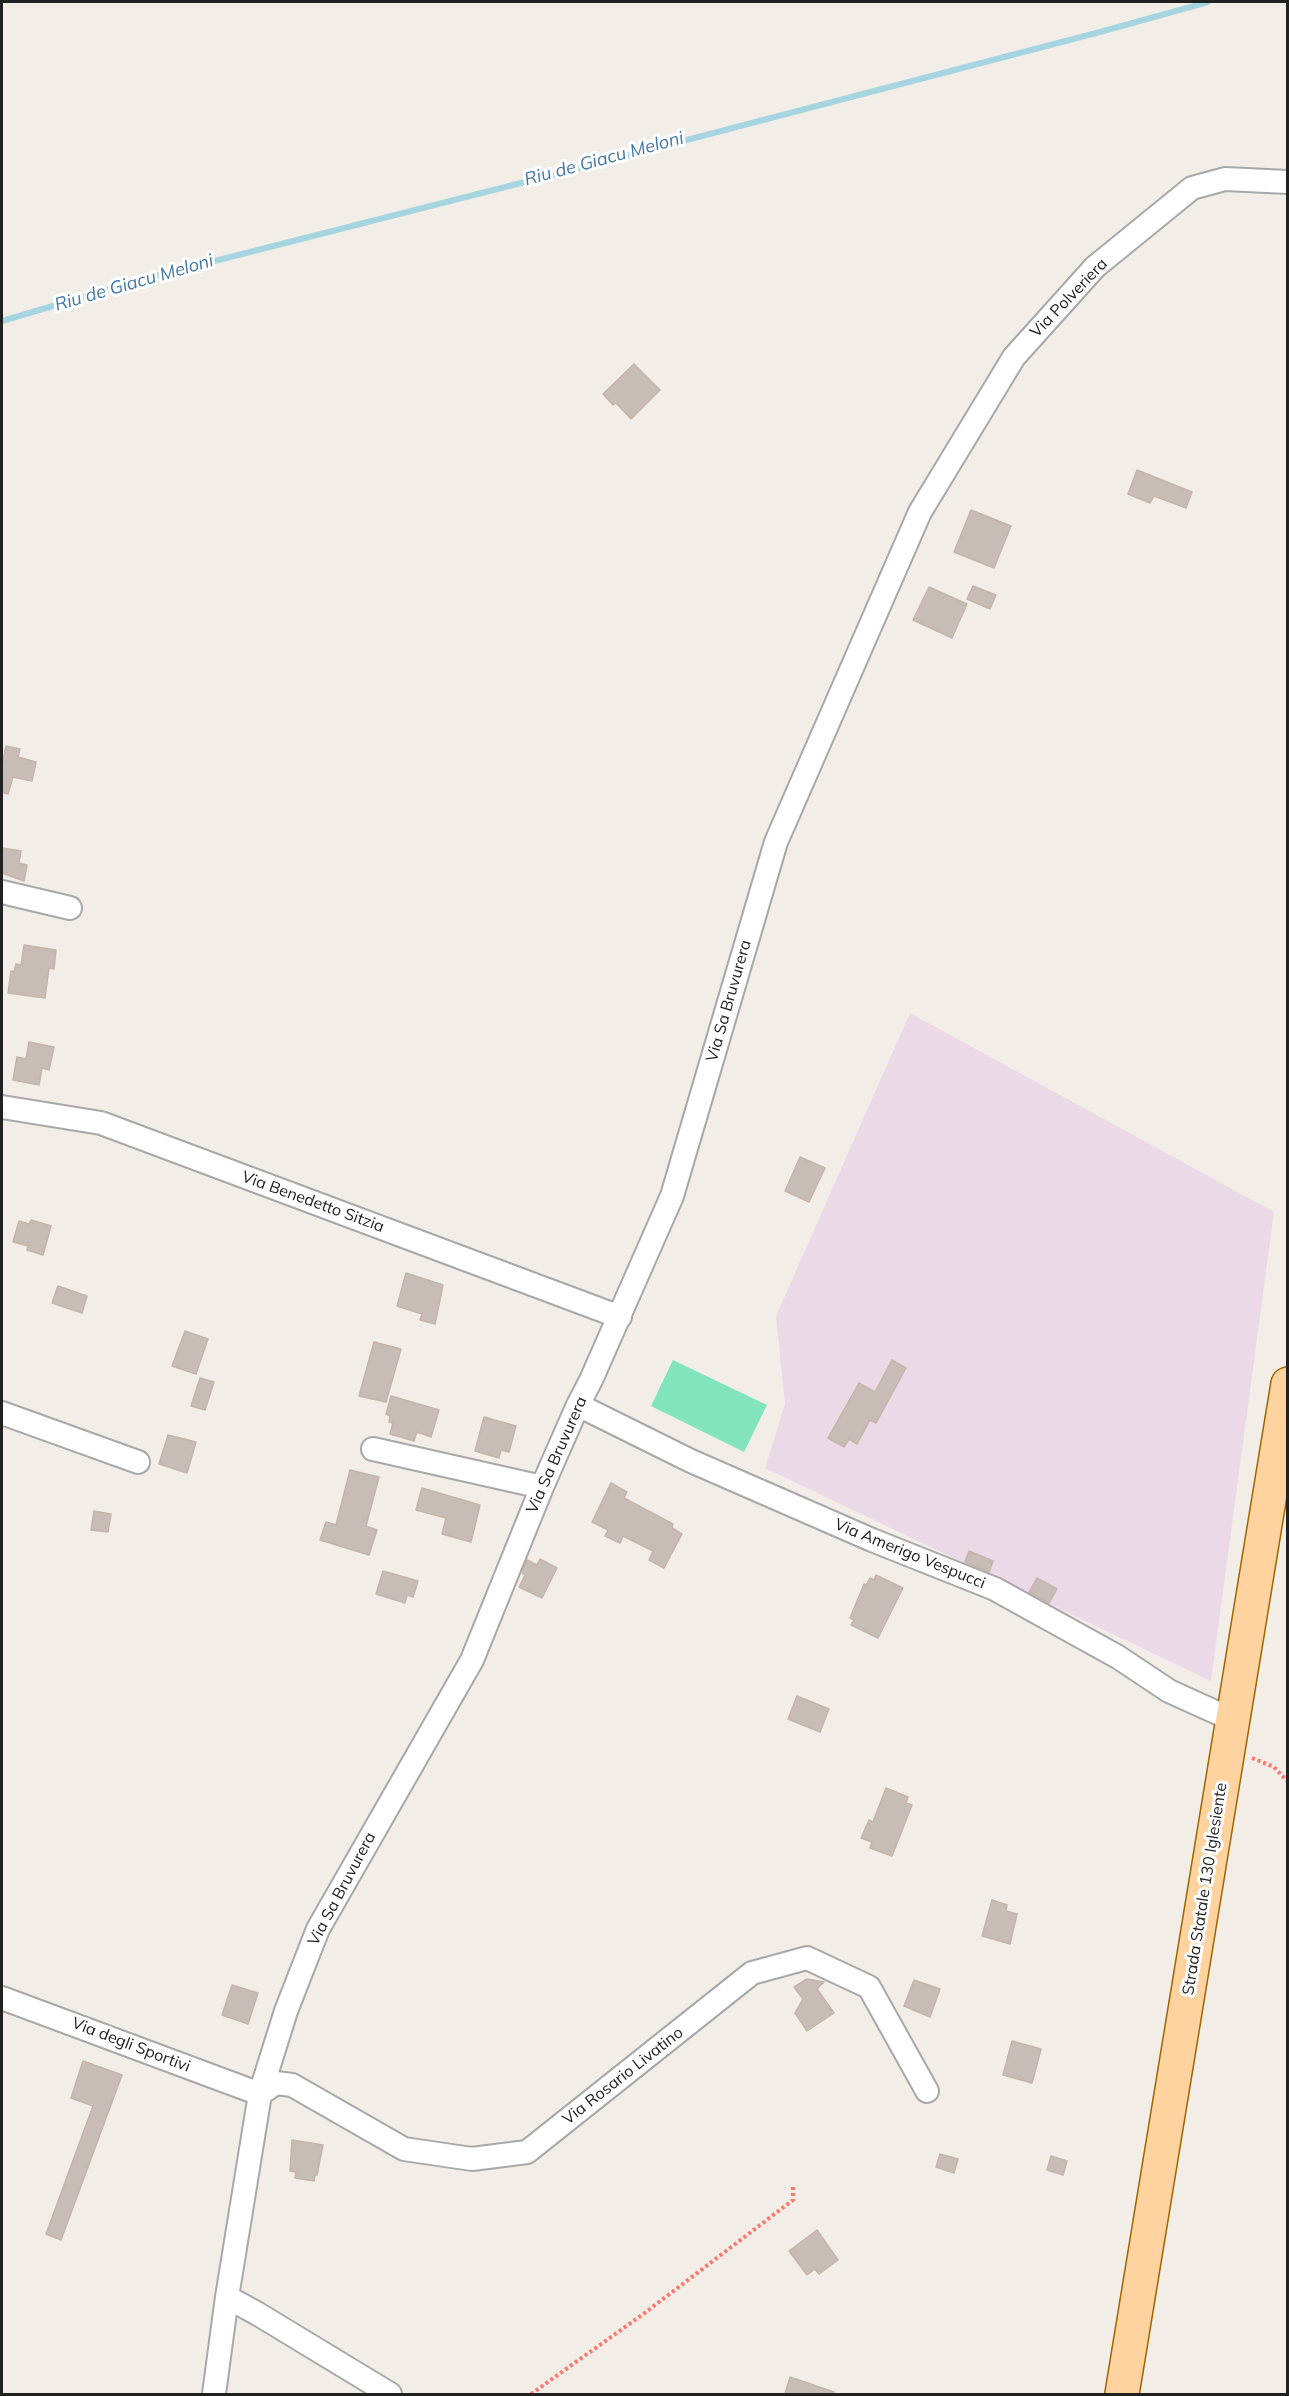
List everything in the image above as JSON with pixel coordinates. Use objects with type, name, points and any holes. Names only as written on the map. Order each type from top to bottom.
[{"type":"main road","name":"Strada Statale 130 Iglesiente","points":[[1122,2394],[1287,1384]]},
{"type":"main road","name":"Strada Statale 130 Iglesiente","points":[[1143,2394],[1287,1517]]},
{"type":"street","name":"Via Polveriera","points":[[920,513],[1014,357],[1095,267],[1192,188],[1225,179],[1287,182]]},
{"type":"street","name":"Via Sa Bruvurera","points":[[214,2394],[227,2297],[260,2094],[286,2011],[318,1929],[471,1660],[542,1487],[620,1317],[672,1196],[776,842],[920,513]]},
{"type":"street","points":[[2,892],[70,908]]},
{"type":"street","name":"Via Benedetto Sitzia","points":[[2,1107],[101,1123],[620,1317]]},
{"type":"street","name":"Via Amerigo Vespucci","points":[[578,1405],[712,1470],[872,1540],[995,1589],[1118,1657],[1169,1691],[1233,1720]]},
{"type":"street","points":[[2,1413],[138,1462]]},
{"type":"street","points":[[372,1449],[542,1487]]},
{"type":"street","name":"Via Rosario Livatino","points":[[260,2094],[276,2083],[292,2085],[404,2149],[472,2159],[526,2152],[752,1973],[807,1958],[869,1987],[927,2091]]},
{"type":"street","name":"Via degli Sportivi","points":[[2,1998],[260,2094]]},
{"type":"street","points":[[227,2297],[390,2394]]},
{"type":"path","points":[[1248,1757],[1274,1767],[1287,1782]]},
{"type":"path","points":[[531,2394],[642,2315],[793,2200],[793,2184]]},
{"type":"shaded area","points":[[910,1013],[1274,1212],[1211,1681],[765,1468],[785,1404],[776,1316]]},
{"type":"green space","points":[[673,1360],[767,1405],[744,1452],[651,1406]]},
{"type":"building","points":[[634,364],[660,390],[631,419],[616,403],[613,405],[603,394]]},
{"type":"building","points":[[1137,470],[1192,492],[1186,508],[1154,496],[1150,503],[1128,494]]},
{"type":"building","points":[[971,510],[1011,526],[994,568],[954,552]]},
{"type":"building","points":[[973,586],[996,595],[990,609],[967,599]]},
{"type":"building","points":[[929,587],[967,604],[952,638],[913,620]]},
{"type":"building","points":[[6,746],[20,749],[18,757],[36,762],[32,781],[13,777],[8,794],[2,792],[2,766]]},
{"type":"building","points":[[2,848],[21,851],[19,863],[27,865],[24,881],[2,873]]},
{"type":"building","points":[[24,945],[56,950],[54,969],[49,968],[45,998],[8,993],[11,971],[14,972],[16,964],[21,965]]},
{"type":"building","points":[[29,1042],[54,1047],[49,1070],[42,1068],[39,1085],[13,1080],[17,1057],[26,1059]]},
{"type":"building","points":[[800,1157],[825,1168],[809,1202],[785,1191]]},
{"type":"building","points":[[31,1220],[51,1226],[43,1255],[27,1250],[28,1246],[13,1242],[19,1221],[29,1224]]},
{"type":"building","points":[[406,1273],[443,1285],[435,1324],[420,1320],[422,1314],[397,1306]]},
{"type":"building","points":[[58,1286],[87,1296],[82,1313],[52,1303]]},
{"type":"building","points":[[185,1331],[208,1339],[196,1374],[172,1366]]},
{"type":"building","points":[[374,1342],[401,1349],[386,1402],[359,1396]]},
{"type":"building","points":[[892,1360],[906,1368],[876,1423],[870,1420],[857,1444],[849,1439],[844,1447],[828,1438],[859,1383],[875,1392]]},
{"type":"building","points":[[200,1378],[214,1382],[205,1410],[191,1406]]},
{"type":"building","points":[[391,1396],[439,1410],[431,1437],[417,1432],[414,1441],[390,1434],[393,1423],[389,1422],[390,1416],[386,1414]]},
{"type":"building","points":[[484,1417],[516,1426],[509,1452],[501,1450],[499,1458],[475,1451]]},
{"type":"building","points":[[168,1435],[196,1442],[187,1473],[159,1464]]},
{"type":"building","points":[[350,1470],[379,1477],[366,1526],[377,1530],[369,1555],[320,1540],[326,1522],[336,1525]]},
{"type":"building","points":[[611,1483],[627,1492],[624,1498],[673,1524],[672,1528],[682,1534],[664,1568],[649,1560],[653,1551],[623,1536],[620,1543],[605,1536],[608,1530],[592,1522]]},
{"type":"building","points":[[422,1488],[480,1505],[471,1542],[442,1534],[446,1518],[416,1510]]},
{"type":"building","points":[[94,1511],[111,1514],[108,1532],[91,1530]]},
{"type":"building","points":[[969,1551],[993,1561],[989,1572],[965,1562]]},
{"type":"building","points":[[540,1559],[557,1568],[542,1598],[519,1587],[525,1575],[522,1573],[527,1560],[537,1565]]},
{"type":"building","points":[[383,1571],[418,1581],[413,1597],[407,1595],[405,1603],[376,1594]]},
{"type":"building","points":[[876,1575],[903,1588],[878,1638],[851,1625],[854,1620],[850,1618],[864,1584],[866,1585],[870,1578],[874,1580]]},
{"type":"building","points":[[1037,1578],[1057,1589],[1049,1603],[1029,1592]]},
{"type":"building","points":[[797,1696],[829,1709],[820,1732],[788,1719]]},
{"type":"building","points":[[886,1788],[908,1797],[906,1803],[912,1805],[892,1856],[870,1848],[872,1842],[861,1838],[869,1820],[873,1822]]},
{"type":"building","points":[[992,1900],[1007,1905],[1006,1911],[1017,1914],[1010,1944],[982,1936]]},
{"type":"building","points":[[807,1979],[824,1982],[817,1989],[834,2013],[807,2031],[795,2013],[803,1999],[794,1987]]},
{"type":"building","points":[[914,1980],[940,1989],[930,2017],[904,2006]]},
{"type":"building","points":[[232,1985],[258,1993],[248,2024],[222,2015]]},
{"type":"building","points":[[1012,2041],[1041,2049],[1032,2083],[1003,2075]]},
{"type":"building","points":[[83,2061],[122,2075],[61,2240],[46,2234],[93,2106],[71,2098]]},
{"type":"building","points":[[292,2140],[323,2145],[314,2181],[295,2178],[296,2172],[290,2171]]},
{"type":"building","points":[[940,2154],[958,2159],[954,2173],[936,2167]]},
{"type":"building","points":[[1051,2156],[1067,2161],[1063,2175],[1047,2170]]},
{"type":"building","points":[[817,2230],[838,2260],[819,2274],[815,2269],[807,2275],[789,2251]]},
{"type":"building","points":[[790,2377],[834,2392],[834,2394],[785,2394]]},
{"type":"waterway","name":"Riu de Giacu Meloni","points":[[2,321],[144,279],[568,171],[1208,2]]}]
